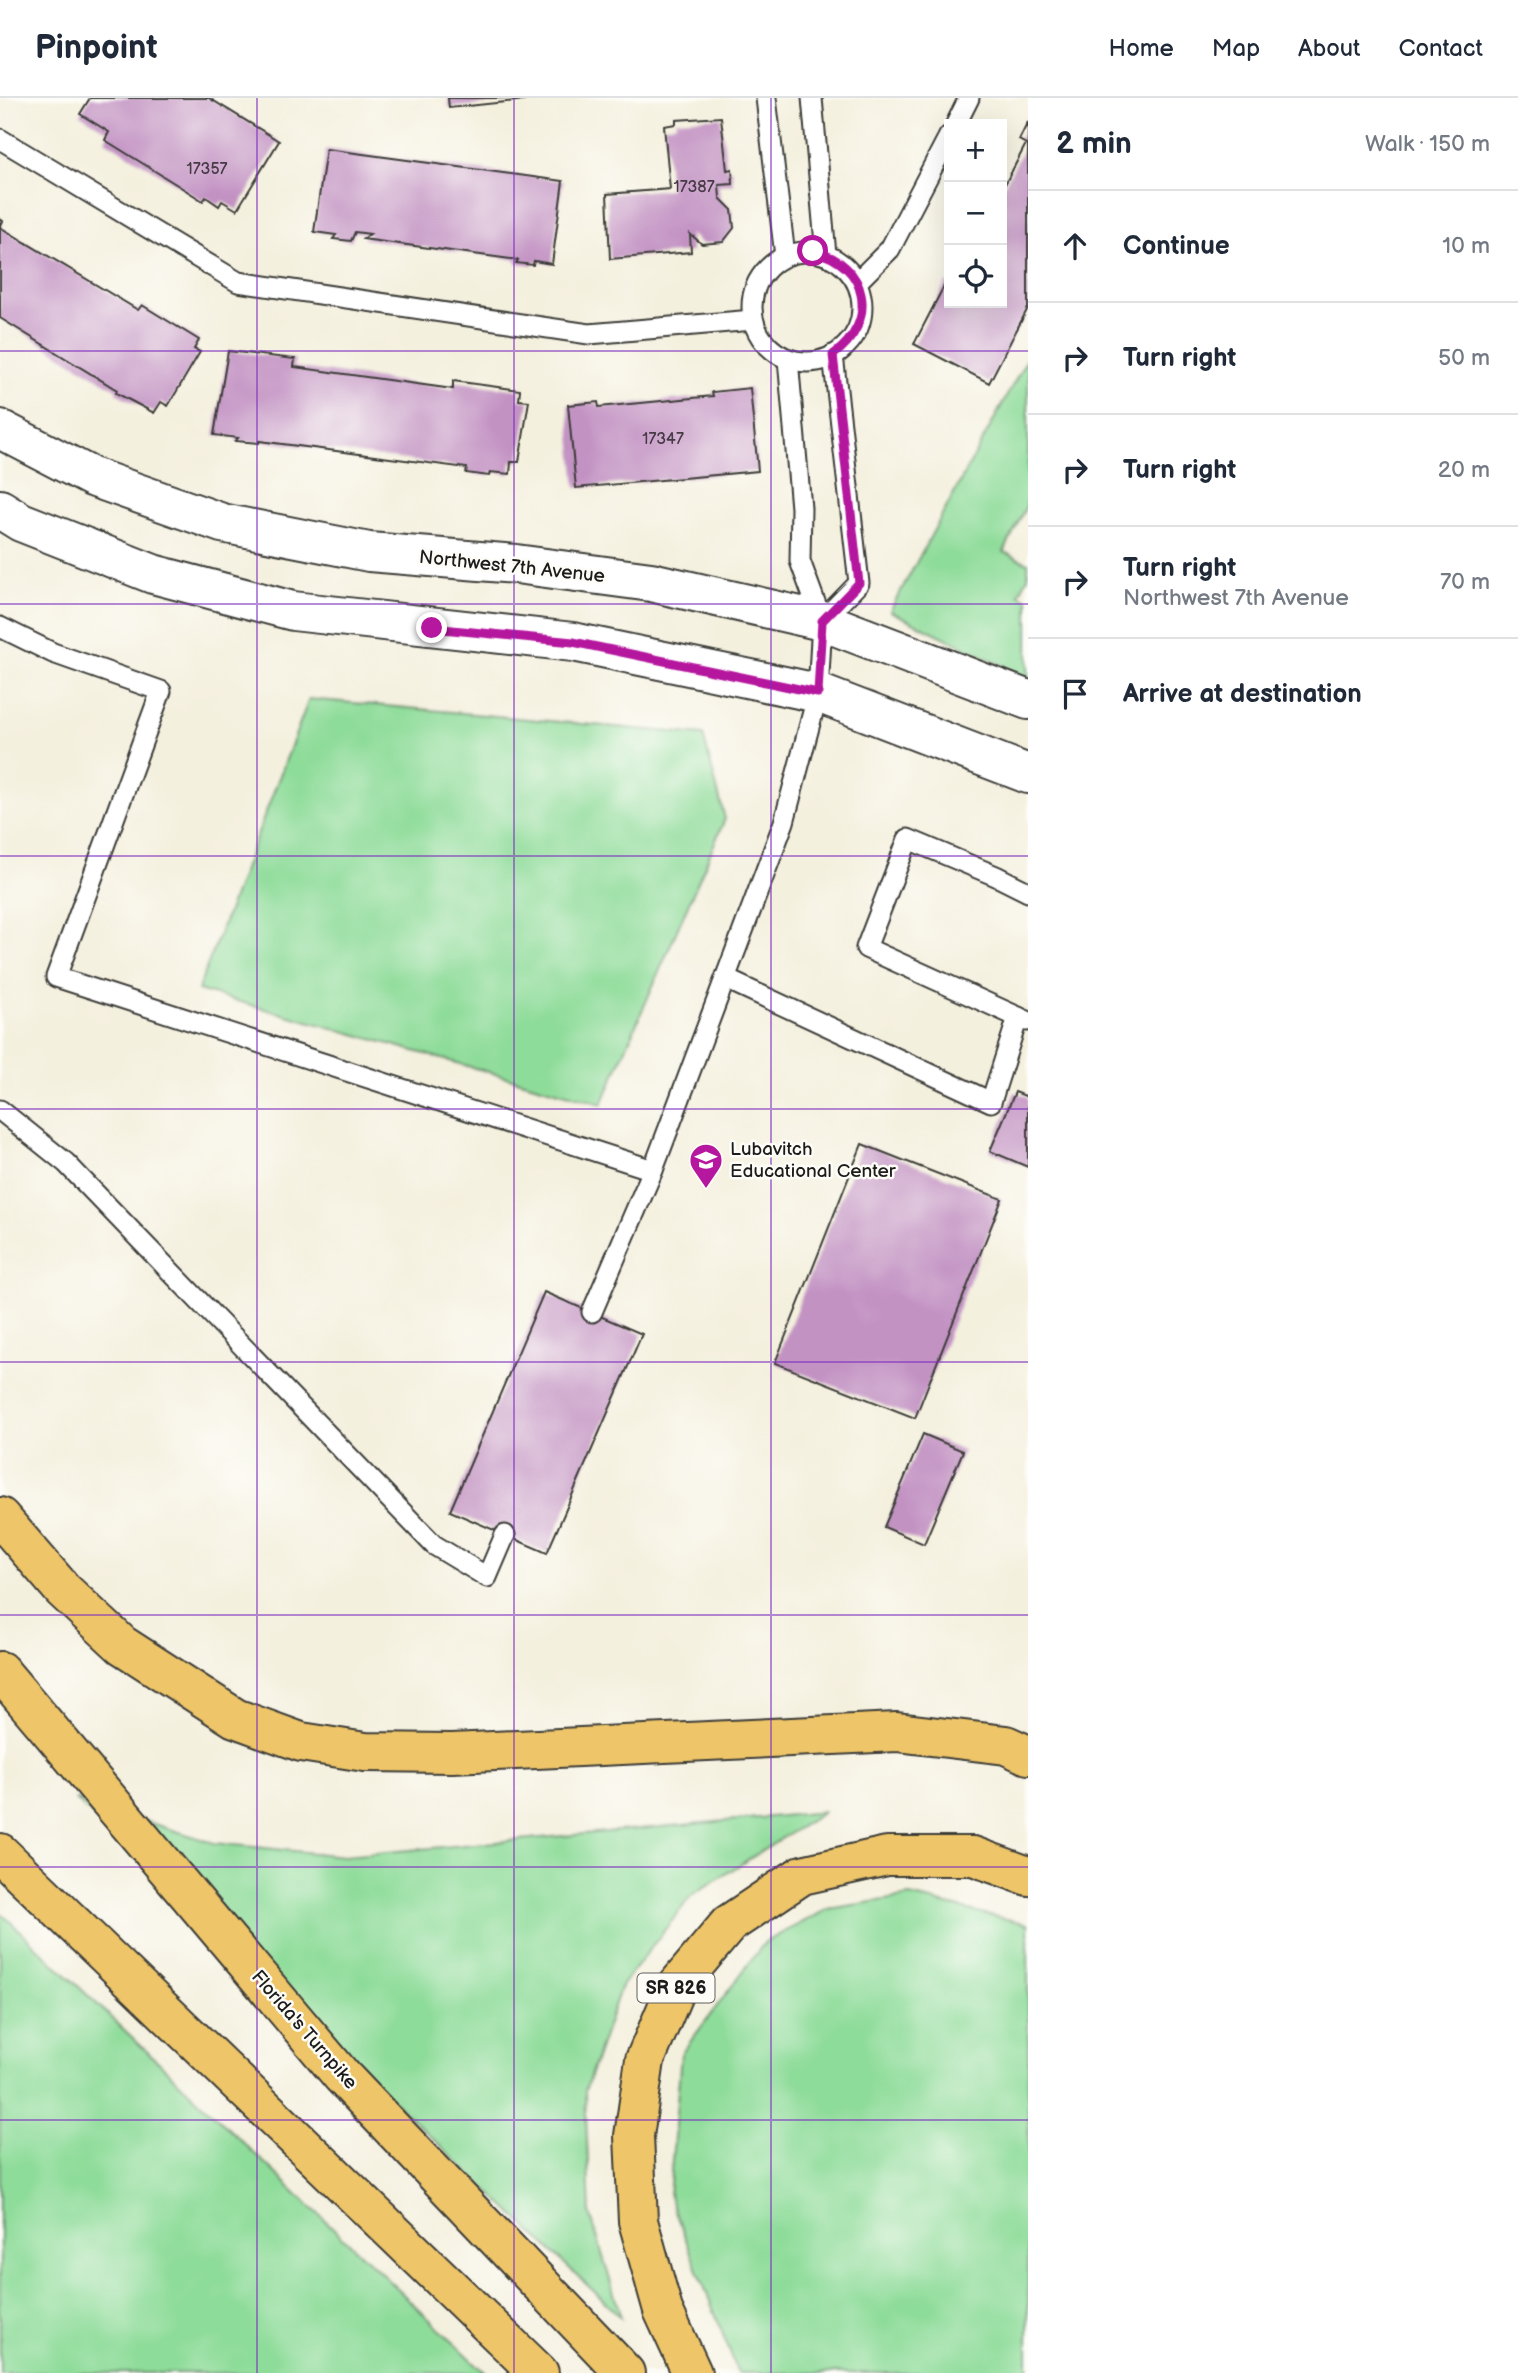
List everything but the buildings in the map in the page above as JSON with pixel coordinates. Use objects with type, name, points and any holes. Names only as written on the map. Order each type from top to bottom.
[{"type":"highway","points":[[0,1517],[63,1590],[122,1645],[235,1718],[301,1742],[366,1752],[452,1753],[897,1732],[1006,1745],[1028,1755]]},
{"type":"highway","name":"Florida's Turnpike","points":[[0,1671],[342,2077],[625,2373]]},
{"type":"highway","points":[[0,1853],[540,2373]]},
{"type":"highway","name":"SR 826","points":[[692,2373],[663,2310],[638,2221],[634,2136],[645,2060],[676,1987],[729,1924],[802,1875],[887,1856],[973,1856],[1028,1875]]},
{"type":"street","name":"Northwest 7th Avenue","points":[[0,429],[92,477],[222,523],[369,552],[516,564],[651,582],[822,621],[1028,700]]},
{"type":"street","points":[[0,509],[21,522],[153,574],[293,611],[573,642],[818,693],[1028,774]]},
{"type":"lane","points":[[766,98],[785,256]]},
{"type":"lane","points":[[812,98],[827,255]]},
{"type":"lane","points":[[959,119],[970,98]]},
{"type":"lane","points":[[0,139],[238,282],[589,334],[753,320]]},
{"type":"lane","points":[[857,282],[890,249],[944,146]]},
{"type":"lane","points":[[813,251],[827,255],[849,270],[857,282],[862,298],[862,315],[856,331],[847,346],[833,355],[818,361],[788,359],[772,350],[760,337],[753,320],[751,305],[754,290],[761,275],[785,256],[813,251]]},
{"type":"lane","points":[[822,621],[859,583],[833,355]]},
{"type":"lane","points":[[592,1312],[653,1170],[784,822],[818,693],[822,621],[800,561],[802,508],[788,359]]},
{"type":"lane","points":[[0,627],[52,653],[161,691],[56,977],[653,1170]]},
{"type":"lane","points":[[726,979],[990,1102],[1023,1019],[866,948],[908,839],[1028,892]]},
{"type":"lane","points":[[0,1110],[66,1163],[434,1545],[487,1577],[505,1535]]},
{"type":"green space","points":[[1028,357],[1028,502],[1004,552],[1028,563],[1028,577],[1019,594],[1028,600],[1028,678],[890,611]]},
{"type":"green space","points":[[309,699],[703,735],[725,819],[602,1104],[198,990]]},
{"type":"green space","points":[[75,1799],[214,1843],[344,1856],[824,1812],[692,1895],[621,1986],[585,2091],[590,2213],[621,2317]]},
{"type":"green space","points":[[910,1896],[1028,1924],[1028,2373],[738,2373],[669,2196],[681,2054],[765,1942],[828,1909]]},
{"type":"green space","points":[[0,1912],[486,2373],[0,2373]]},
{"type":"place","name":"Lubavitch Educational Center","points":[[706,1190]]},
{"type":"route","points":[[432,628],[573,642],[818,693],[822,621],[859,583],[833,355],[847,346],[856,331],[862,315],[862,298],[857,282],[849,270],[839,261],[813,251]]}]
